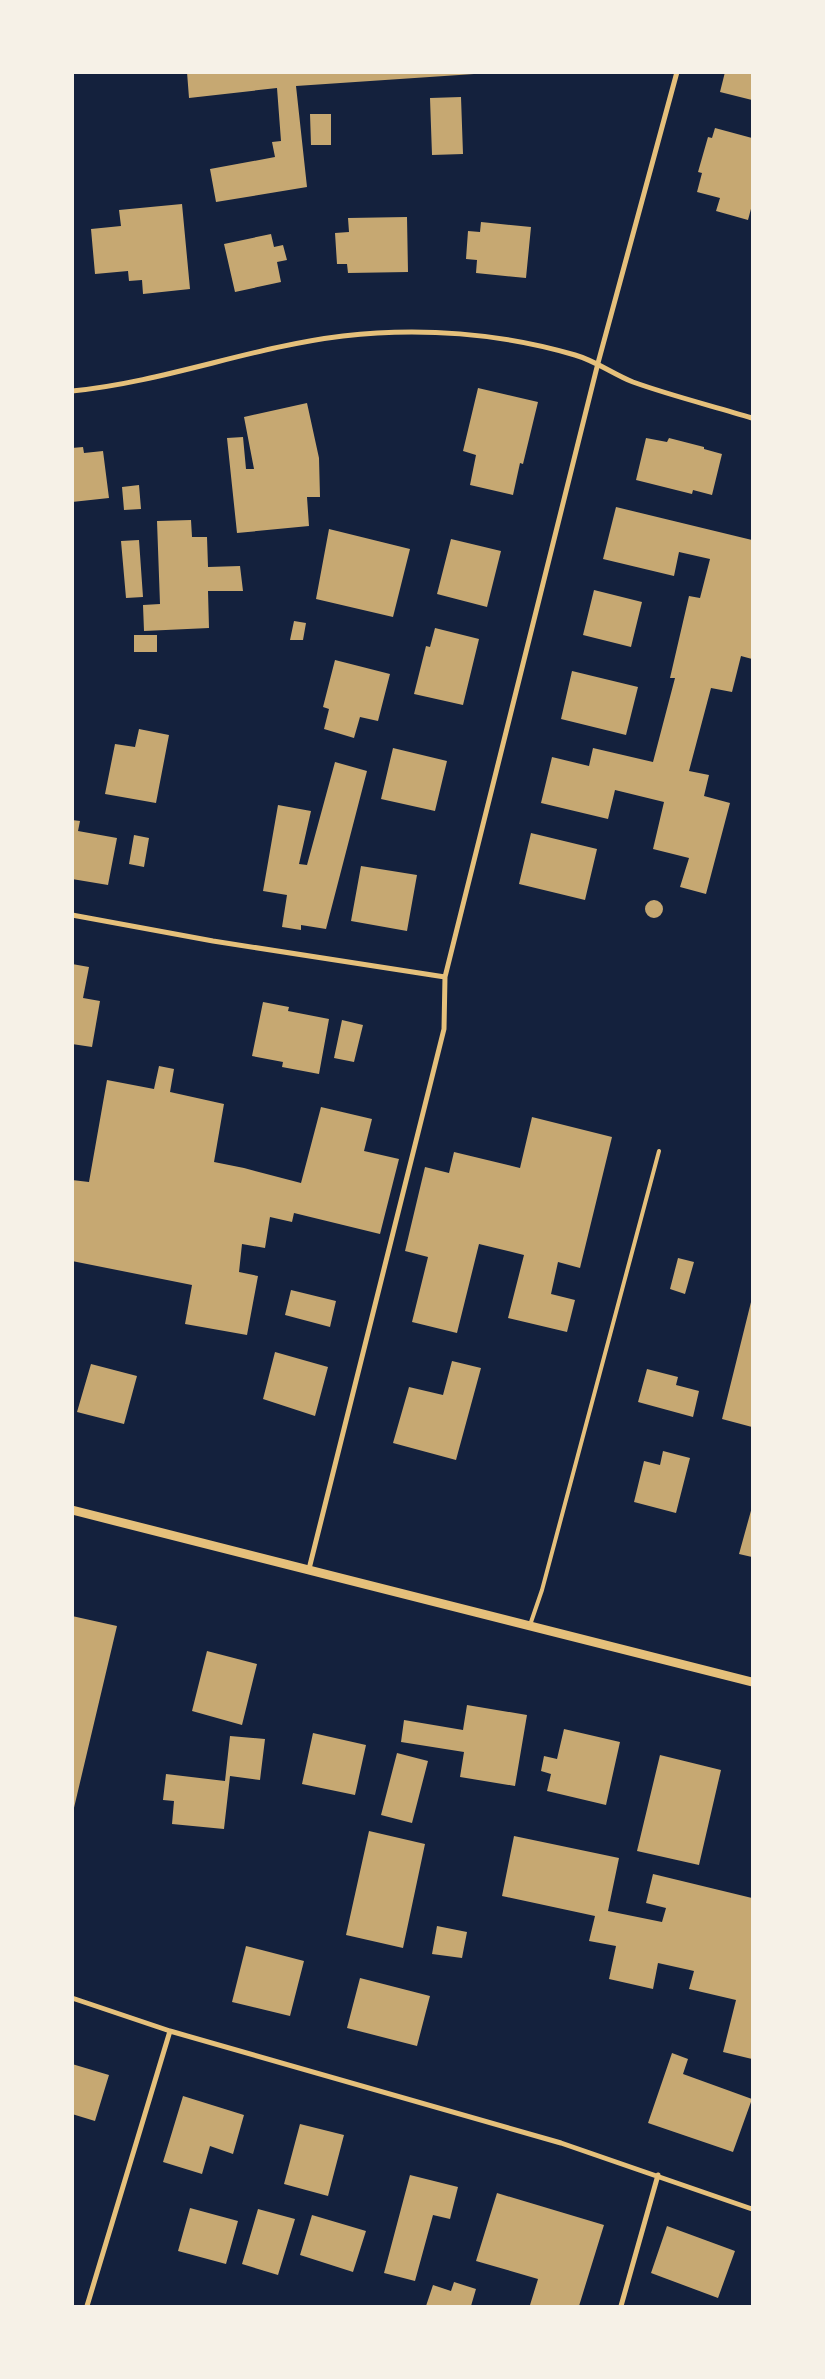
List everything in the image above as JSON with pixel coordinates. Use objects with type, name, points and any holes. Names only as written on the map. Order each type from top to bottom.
[{"type":"street","points":[[309,1569],[444,1029],[446,977],[598,363],[677,72]]},
{"type":"street","points":[[72,391],[135,381],[302,342],[378,333],[436,333],[501,339],[560,351],[598,363],[624,378],[643,385],[752,418]]},
{"type":"street","points":[[72,915],[203,939],[446,977]]},
{"type":"street","points":[[72,1510],[752,1682]]},
{"type":"street","points":[[72,1998],[170,2031],[561,2143],[752,2209]]},
{"type":"street","points":[[87,2306],[170,2031]]},
{"type":"street","points":[[621,2306],[658,2175]]},
{"type":"lane","points":[[530,1625],[544,1580],[659,1151]]},
{"type":"building","points":[[187,72],[474,72],[474,74],[296,86],[307,187],[216,202],[210,169],[275,157],[272,142],[281,141],[277,88],[189,98]]},
{"type":"building","points":[[725,72],[752,72],[752,100],[720,92]]},
{"type":"building","points":[[461,97],[463,154],[432,155],[430,98]]},
{"type":"building","points":[[310,114],[331,114],[331,145],[311,145]]},
{"type":"building","points":[[715,128],[752,138],[752,205],[748,220],[716,211],[720,198],[697,192],[702,173],[698,172],[708,137],[712,138]]},
{"type":"building","points":[[182,204],[190,289],[143,294],[142,280],[129,281],[128,271],[95,274],[91,229],[121,226],[119,210]]},
{"type":"building","points":[[407,217],[408,272],[348,273],[347,264],[337,264],[335,233],[349,232],[348,218]]},
{"type":"building","points":[[481,222],[531,227],[526,278],[476,273],[477,260],[466,259],[468,231],[480,232]]},
{"type":"building","points":[[271,234],[274,247],[283,245],[287,260],[277,262],[281,282],[235,292],[224,244]]},
{"type":"building","points":[[478,388],[538,402],[523,464],[520,463],[513,495],[470,485],[476,455],[463,451]]},
{"type":"building","points":[[307,403],[319,458],[320,497],[307,497],[309,526],[237,533],[227,438],[243,437],[246,469],[254,469],[244,417]]},
{"type":"building","points":[[646,438],[667,442],[669,438],[722,454],[712,495],[693,490],[692,494],[636,480]]},
{"type":"building","points":[[83,447],[84,453],[103,451],[109,498],[72,502],[72,448]]},
{"type":"building","points":[[139,485],[141,509],[124,510],[122,487]]},
{"type":"building","points":[[616,507],[752,540],[752,659],[741,656],[732,692],[711,688],[689,771],[709,775],[704,796],[730,803],[706,894],[680,887],[689,858],[653,849],[664,802],[615,790],[608,819],[541,803],[552,757],[589,766],[593,748],[653,762],[675,678],[670,678],[689,596],[700,598],[710,559],[679,552],[674,576],[603,559]]},
{"type":"building","points":[[191,520],[192,537],[207,537],[208,567],[240,566],[243,591],[208,591],[209,628],[144,631],[143,605],[160,604],[157,521]]},
{"type":"building","points":[[329,529],[410,549],[393,617],[316,599]]},
{"type":"building","points":[[451,539],[501,551],[487,607],[437,594]]},
{"type":"building","points":[[139,540],[143,597],[126,598],[121,541]]},
{"type":"building","points":[[594,590],[642,602],[631,647],[583,635]]},
{"type":"building","points":[[294,621],[306,623],[303,640],[290,640]]},
{"type":"building","points":[[435,628],[479,639],[463,705],[414,694],[426,646],[430,647]]},
{"type":"building","points":[[134,635],[157,635],[157,652],[134,652]]},
{"type":"building","points":[[335,660],[390,674],[378,721],[360,717],[354,738],[324,729],[329,709],[323,707]]},
{"type":"building","points":[[572,671],[638,687],[626,735],[561,719]]},
{"type":"building","points":[[139,729],[169,735],[156,803],[105,794],[115,744],[135,747]]},
{"type":"building","points":[[393,748],[447,761],[435,811],[381,799]]},
{"type":"building","points":[[335,762],[367,771],[326,929],[301,925],[301,930],[282,927],[287,895],[263,891],[278,805],[311,811],[299,864],[307,865]]},
{"type":"building","points":[[72,820],[80,821],[78,831],[117,838],[108,885],[72,879]]},
{"type":"building","points":[[531,833],[597,849],[585,900],[519,884]]},
{"type":"building","points":[[134,835],[149,838],[144,867],[129,864]]},
{"type":"building","points":[[361,866],[417,875],[407,931],[351,921]]},
{"type":"building","points":[[650,900],[658,900],[663,905],[661,916],[650,918],[645,913],[645,905]]},
{"type":"building","points":[[72,964],[89,967],[83,998],[100,1001],[92,1047],[72,1044]]},
{"type":"building","points":[[263,1002],[289,1007],[288,1011],[329,1019],[319,1074],[282,1067],[283,1062],[252,1056]]},
{"type":"building","points":[[342,1020],[363,1025],[354,1062],[334,1058]]},
{"type":"building","points":[[159,1066],[174,1069],[170,1092],[224,1104],[214,1162],[301,1183],[321,1107],[372,1119],[364,1151],[399,1159],[380,1234],[294,1213],[292,1222],[270,1217],[265,1248],[242,1244],[239,1272],[258,1276],[247,1335],[185,1324],[192,1285],[72,1261],[72,1180],[89,1182],[107,1080],[154,1089]]},
{"type":"building","points":[[532,1117],[612,1137],[580,1268],[558,1262],[551,1294],[575,1300],[567,1332],[508,1318],[524,1255],[479,1244],[457,1333],[412,1322],[428,1257],[405,1251],[425,1167],[449,1173],[454,1152],[520,1168]]},
{"type":"building","points":[[678,1258],[694,1262],[685,1294],[670,1289]]},
{"type":"building","points":[[291,1290],[336,1301],[330,1327],[285,1315]]},
{"type":"building","points":[[752,1298],[752,1427],[722,1419]]},
{"type":"building","points":[[275,1352],[328,1367],[315,1416],[263,1399]]},
{"type":"building","points":[[452,1361],[481,1368],[456,1460],[393,1443],[409,1387],[443,1395]]},
{"type":"building","points":[[91,1364],[137,1376],[124,1424],[77,1412]]},
{"type":"building","points":[[647,1369],[678,1377],[676,1385],[699,1391],[693,1417],[638,1402]]},
{"type":"building","points":[[663,1451],[690,1458],[676,1513],[634,1502],[644,1461],[660,1465]]},
{"type":"building","points":[[752,1507],[752,1557],[739,1554]]},
{"type":"building","points":[[72,1616],[117,1626],[73,1812],[72,1812]]},
{"type":"building","points":[[207,1651],[257,1664],[242,1725],[192,1711]]},
{"type":"building","points":[[467,1705],[527,1715],[515,1786],[460,1777],[464,1752],[401,1742],[404,1720],[463,1730]]},
{"type":"building","points":[[564,1729],[620,1742],[606,1805],[547,1791],[551,1774],[541,1771],[544,1756],[557,1759]]},
{"type":"building","points":[[313,1733],[366,1745],[355,1795],[302,1784]]},
{"type":"building","points":[[230,1736],[265,1739],[260,1780],[230,1776],[224,1829],[172,1824],[174,1801],[163,1800],[166,1774],[225,1781]]},
{"type":"building","points":[[397,1753],[428,1761],[412,1823],[381,1815]]},
{"type":"building","points":[[660,1755],[721,1770],[699,1865],[637,1851]]},
{"type":"building","points":[[369,1831],[425,1844],[403,1948],[346,1935]]},
{"type":"building","points":[[514,1836],[619,1858],[608,1911],[662,1922],[666,1908],[646,1903],[653,1874],[752,1898],[752,2059],[723,2052],[736,2000],[689,1989],[694,1971],[658,1963],[653,1989],[609,1979],[616,1946],[589,1941],[595,1916],[502,1896]]},
{"type":"building","points":[[437,1926],[467,1932],[462,1958],[432,1954]]},
{"type":"building","points":[[246,1946],[304,1961],[290,2016],[232,2002]]},
{"type":"building","points":[[360,1978],[430,1996],[417,2046],[347,2028]]},
{"type":"building","points":[[672,2053],[688,2059],[683,2074],[752,2099],[733,2152],[648,2123]]},
{"type":"building","points":[[72,2064],[109,2075],[95,2121],[72,2114]]},
{"type":"building","points":[[183,2096],[244,2115],[233,2154],[210,2146],[202,2174],[163,2162]]},
{"type":"building","points":[[300,2124],[344,2135],[328,2196],[284,2184]]},
{"type":"building","points":[[410,2175],[458,2187],[450,2219],[433,2215],[415,2281],[384,2273]]},
{"type":"building","points":[[497,2193],[604,2225],[579,2306],[530,2305],[538,2279],[476,2261]]},
{"type":"building","points":[[190,2208],[238,2221],[226,2264],[178,2251]]},
{"type":"building","points":[[258,2209],[295,2219],[278,2275],[242,2264]]},
{"type":"building","points":[[312,2215],[366,2231],[353,2272],[300,2255]]},
{"type":"building","points":[[667,2226],[735,2251],[718,2298],[651,2273]]},
{"type":"building","points":[[454,2282],[476,2289],[471,2306],[426,2306],[433,2285],[451,2291]]}]
